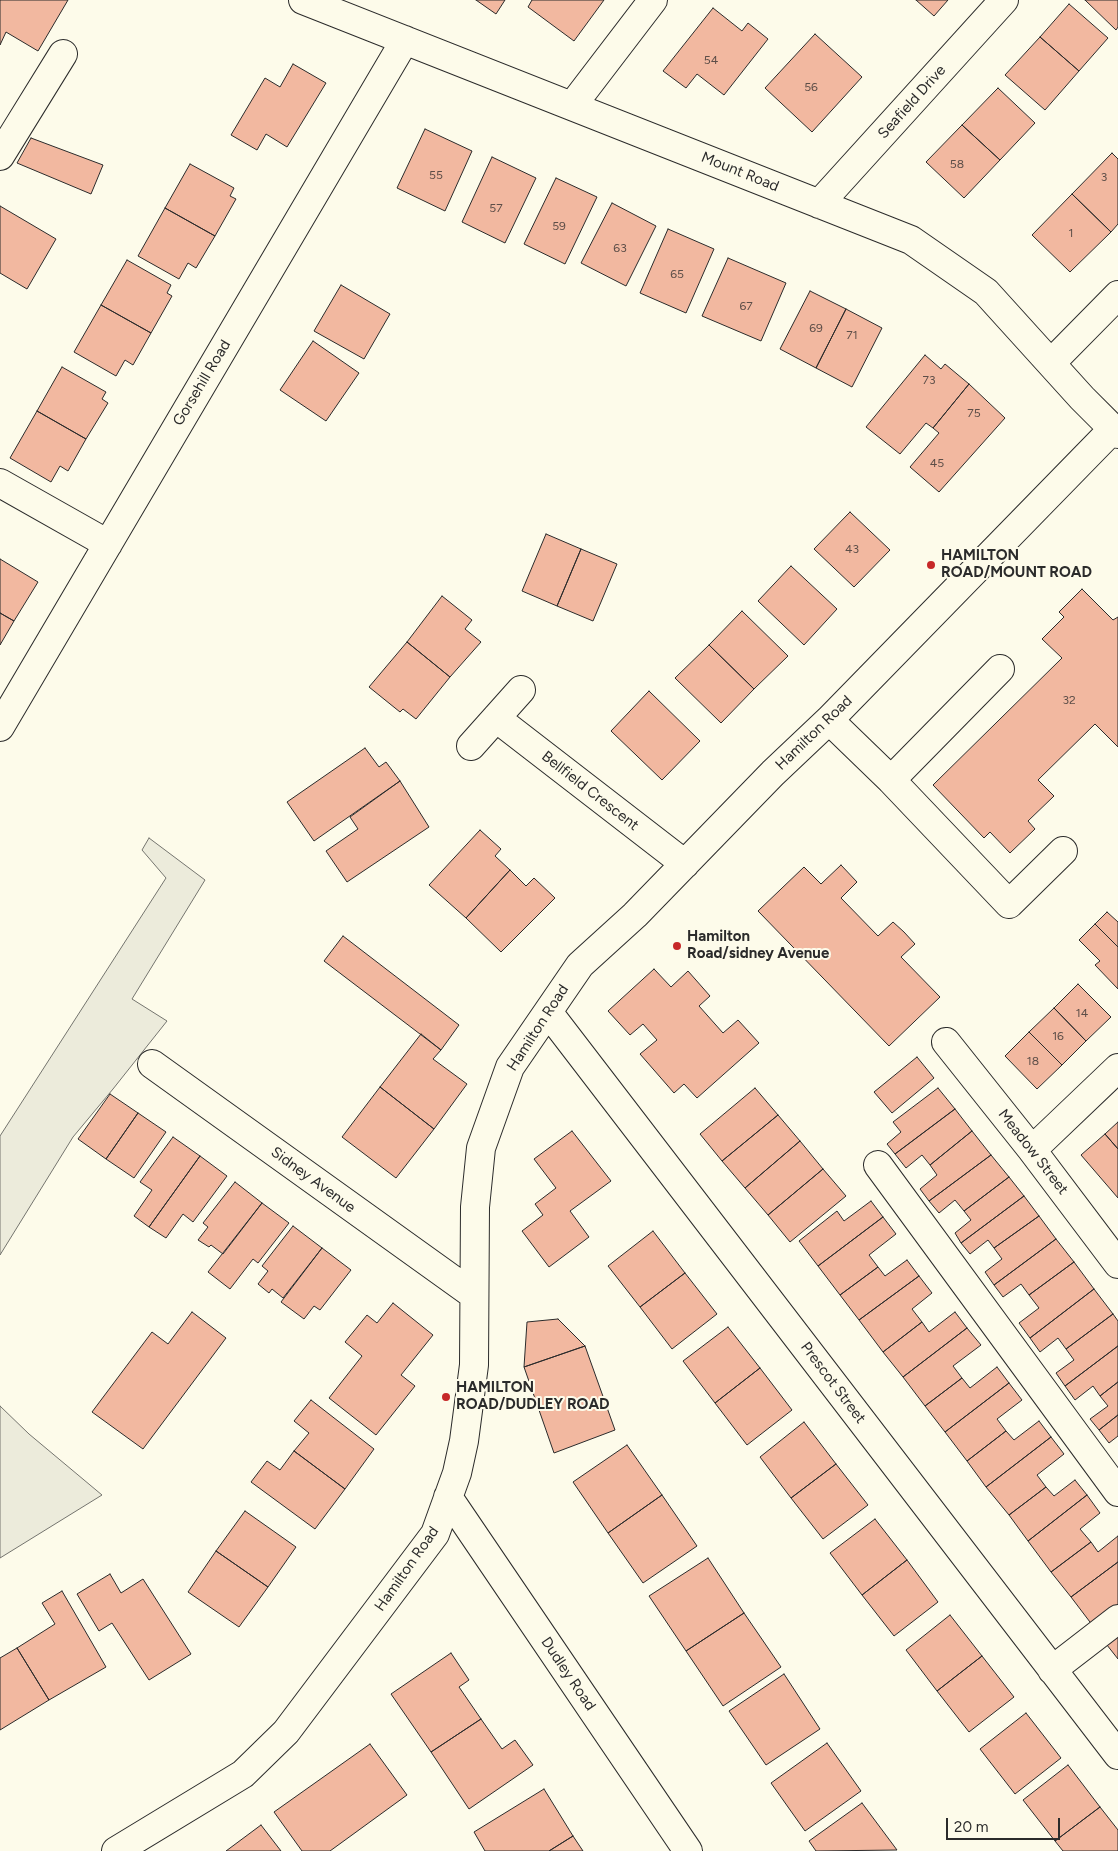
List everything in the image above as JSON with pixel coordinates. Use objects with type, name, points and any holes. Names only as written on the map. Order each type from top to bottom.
[{"type":"street","points":[[572,106],[653,0]]},
{"type":"street","name":"Seafield Drive","points":[[819,204],[1004,0]]},
{"type":"street","name":"Mount Road","points":[[319,3],[405,40],[911,240],[986,292],[1116,432]]},
{"type":"street","name":"Gorsehill Road","points":[[0,727],[405,40]]},
{"type":"street","points":[[0,156],[63,54]]},
{"type":"street","points":[[1051,363],[1118,296]]},
{"type":"street","name":"Hamilton Road","points":[[124,1849],[243,1774],[286,1732],[435,1534],[457,1473],[464,1441],[474,1365],[475,1207],[481,1148],[510,1067],[580,965],[635,914],[773,772],[829,720],[1116,432]]},
{"type":"street","points":[[0,483],[108,544]]},
{"type":"street","points":[[891,780],[1000,670]]},
{"type":"street","points":[[471,746],[521,690]]},
{"type":"street","name":"Bellfield Crescent","points":[[496,718],[684,864]]},
{"type":"street","points":[[829,720],[891,780],[1009,904],[1063,851]]},
{"type":"street","name":"Prescot Street","points":[[548,1012],[1118,1755]]},
{"type":"street","name":"Meadow Street","points":[[946,1042],[1032,1150],[1118,1264]]},
{"type":"street","name":"Sidney Avenue","points":[[152,1064],[474,1296]]},
{"type":"street","points":[[1032,1150],[1118,1068]]},
{"type":"street","points":[[878,1165],[1118,1492]]},
{"type":"street","name":"Dudley Road","points":[[448,1497],[688,1851]]},
{"type":"street","points":[[1052,1670],[1118,1619]]},
{"type":"shaded area","points":[[149,838],[205,880],[132,999],[167,1021],[73,1137],[0,1255],[0,1136],[166,878],[142,850]]},
{"type":"shaded area","points":[[0,1406],[29,1434],[102,1495],[0,1558]]},
{"type":"building","points":[[0,0],[68,0],[38,51],[6,32],[0,45]]},
{"type":"building","points":[[476,0],[505,0],[496,14]]},
{"type":"building","points":[[532,0],[604,0],[574,41],[528,7]]},
{"type":"building","points":[[916,0],[948,0],[934,16]]},
{"type":"building","points":[[1085,0],[1118,0],[1118,27],[1116,30]]},
{"type":"building","points":[[1069,4],[1108,38],[1079,71],[1040,37]]},
{"type":"building","points":[[713,8],[742,31],[748,23],[768,39],[724,95],[697,74],[686,88],[663,71]]},
{"type":"building","points":[[815,34],[862,77],[812,132],[765,88]]},
{"type":"building","points":[[1040,37],[1079,71],[1045,110],[1005,75]]},
{"type":"building","points":[[293,64],[326,83],[287,147],[266,134],[257,150],[231,135],[265,78],[280,87]]},
{"type":"building","points":[[998,88],[1035,123],[1000,160],[962,125]]},
{"type":"building","points":[[962,125],[1000,160],[964,198],[926,162]]},
{"type":"building","points":[[425,129],[472,151],[445,211],[397,188]]},
{"type":"building","points":[[31,138],[103,165],[91,194],[17,163]]},
{"type":"building","points":[[1112,153],[1118,159],[1118,224],[1111,232],[1072,194]]},
{"type":"building","points":[[492,157],[536,178],[505,243],[462,222]]},
{"type":"building","points":[[190,164],[234,188],[230,196],[236,199],[215,236],[165,208]]},
{"type":"building","points":[[556,178],[597,197],[565,264],[524,244]]},
{"type":"building","points":[[1072,194],[1111,232],[1070,272],[1032,235]]},
{"type":"building","points":[[612,203],[656,226],[626,286],[581,263]]},
{"type":"building","points":[[0,206],[56,239],[27,289],[0,273]]},
{"type":"building","points":[[165,208],[215,236],[196,268],[188,263],[179,279],[138,256]]},
{"type":"building","points":[[668,229],[714,249],[686,313],[640,293]]},
{"type":"building","points":[[728,258],[786,283],[761,341],[702,316]]},
{"type":"building","points":[[127,260],[171,285],[167,293],[172,296],[151,333],[101,305]]},
{"type":"building","points":[[341,285],[390,314],[364,359],[314,331]]},
{"type":"building","points":[[810,291],[846,309],[816,368],[780,349]]},
{"type":"building","points":[[101,305],[151,333],[133,365],[125,360],[116,376],[74,352]]},
{"type":"building","points":[[846,309],[882,328],[852,387],[816,368]]},
{"type":"building","points":[[313,341],[359,373],[326,421],[280,390]]},
{"type":"building","points":[[925,355],[941,369],[945,364],[969,384],[933,428],[926,423],[900,454],[866,427]]},
{"type":"building","points":[[62,367],[106,392],[102,399],[108,403],[86,439],[37,411]]},
{"type":"building","points":[[969,384],[1005,418],[939,492],[910,467],[939,433],[933,428]]},
{"type":"building","points":[[37,411],[86,439],[68,471],[60,466],[51,482],[10,458]]},
{"type":"building","points":[[850,512],[890,550],[854,587],[814,549]]},
{"type":"building","points":[[546,534],[581,549],[557,606],[522,591]]},
{"type":"building","points":[[581,549],[617,564],[593,621],[557,606]]},
{"type":"building","points":[[0,559],[38,582],[14,621],[0,613]]},
{"type":"building","points":[[791,566],[837,609],[804,645],[758,601]]},
{"type":"building","points":[[1082,589],[1113,620],[1118,617],[1118,747],[1095,724],[1038,780],[1054,796],[1028,821],[1035,829],[1010,853],[990,832],[984,838],[933,785],[1062,658],[1042,639],[1064,617],[1059,612]]},
{"type":"building","points":[[442,596],[472,620],[465,629],[481,642],[450,677],[407,642]]},
{"type":"building","points":[[742,611],[788,656],[754,689],[709,645]]},
{"type":"building","points":[[0,613],[14,621],[0,645]]},
{"type":"building","points":[[407,642],[450,677],[416,719],[403,709],[400,712],[369,687]]},
{"type":"building","points":[[709,645],[754,689],[721,723],[675,678]]},
{"type":"building","points":[[649,691],[700,741],[662,780],[611,731]]},
{"type":"building","points":[[365,748],[379,767],[386,762],[400,781],[314,841],[287,802]]},
{"type":"building","points":[[400,781],[429,827],[347,882],[326,851],[358,829],[350,817]]},
{"type":"building","points":[[480,830],[501,849],[495,856],[510,870],[466,918],[429,885]]},
{"type":"building","points":[[841,865],[857,882],[841,898],[878,936],[893,922],[904,932],[915,944],[901,957],[940,997],[889,1046],[758,911],[804,867],[821,884]]},
{"type":"building","points":[[510,870],[526,886],[534,878],[555,898],[501,952],[466,918]]},
{"type":"building","points":[[1107,912],[1118,922],[1118,947],[1095,924]]},
{"type":"building","points":[[1095,924],[1118,947],[1118,989],[1095,965],[1100,961],[1079,940]]},
{"type":"building","points":[[343,936],[459,1025],[441,1050],[324,961]]},
{"type":"building","points":[[654,969],[671,987],[688,971],[710,996],[699,1006],[723,1033],[738,1020],[759,1043],[697,1098],[684,1084],[674,1093],[640,1054],[657,1040],[643,1024],[630,1035],[608,1011]]},
{"type":"building","points":[[1078,984],[1111,1017],[1086,1041],[1054,1008]]},
{"type":"building","points":[[1054,1008],[1086,1041],[1062,1065],[1029,1032]]},
{"type":"building","points":[[1029,1032],[1062,1065],[1037,1089],[1005,1056]]},
{"type":"building","points":[[421,1034],[441,1050],[433,1059],[467,1084],[434,1129],[380,1087]]},
{"type":"building","points":[[917,1057],[934,1078],[892,1113],[874,1092]]},
{"type":"building","points":[[380,1087],[434,1129],[396,1178],[342,1137]]},
{"type":"building","points":[[755,1088],[778,1115],[722,1161],[700,1134]]},
{"type":"building","points":[[938,1088],[955,1109],[895,1154],[887,1144],[901,1132],[893,1122]]},
{"type":"building","points":[[110,1094],[138,1113],[106,1159],[78,1139]]},
{"type":"building","points":[[955,1109],[972,1131],[930,1165],[922,1155],[906,1168],[895,1154]]},
{"type":"building","points":[[138,1113],[166,1132],[134,1178],[106,1159]]},
{"type":"building","points":[[778,1115],[800,1141],[745,1188],[722,1161]]},
{"type":"building","points":[[1118,1122],[1118,1149],[1105,1134]]},
{"type":"building","points":[[572,1131],[611,1181],[570,1211],[589,1237],[549,1267],[522,1231],[543,1215],[535,1204],[556,1188],[534,1159]]},
{"type":"building","points":[[972,1131],[991,1155],[929,1201],[920,1189],[937,1175],[930,1165]]},
{"type":"building","points":[[1105,1134],[1118,1149],[1118,1198],[1081,1155]]},
{"type":"building","points":[[173,1137],[200,1156],[149,1227],[134,1216],[152,1190],[140,1182]]},
{"type":"building","points":[[800,1141],[823,1169],[768,1215],[745,1188]]},
{"type":"building","points":[[991,1155],[1009,1177],[964,1211],[955,1200],[939,1213],[929,1201]]},
{"type":"building","points":[[200,1156],[227,1176],[193,1222],[183,1214],[166,1238],[149,1227]]},
{"type":"building","points":[[823,1169],[846,1196],[790,1242],[768,1215]]},
{"type":"building","points":[[1009,1177],[1024,1196],[961,1243],[955,1233],[971,1220],[964,1211]]},
{"type":"building","points":[[235,1182],[262,1203],[223,1254],[211,1245],[209,1247],[198,1240],[208,1227],[203,1223]]},
{"type":"building","points":[[1024,1196],[1039,1216],[994,1248],[988,1240],[970,1254],[961,1243]]},
{"type":"building","points":[[871,1201],[883,1217],[818,1266],[799,1241],[837,1211],[844,1221]]},
{"type":"building","points":[[262,1203],[289,1223],[258,1263],[253,1259],[230,1289],[208,1272]]},
{"type":"building","points":[[1039,1216],[1056,1239],[994,1285],[985,1272],[1002,1259],[994,1248]]},
{"type":"building","points":[[883,1217],[896,1234],[869,1255],[878,1267],[840,1295],[818,1266]]},
{"type":"building","points":[[293,1226],[322,1248],[283,1298],[272,1289],[269,1293],[258,1284],[268,1271],[262,1266]]},
{"type":"building","points":[[653,1231],[685,1273],[640,1307],[608,1266]]},
{"type":"building","points":[[1056,1239],[1074,1262],[1029,1295],[1021,1284],[1003,1297],[994,1285]]},
{"type":"building","points":[[322,1248],[351,1270],[320,1310],[314,1306],[304,1319],[281,1302]]},
{"type":"building","points":[[907,1260],[919,1276],[859,1320],[840,1295],[878,1267],[885,1276]]},
{"type":"building","points":[[1074,1262],[1094,1289],[1030,1338],[1019,1323],[1039,1308],[1029,1295]]},
{"type":"building","points":[[685,1273],[717,1314],[672,1349],[640,1307]]},
{"type":"building","points":[[919,1276],[932,1293],[912,1309],[922,1322],[883,1352],[859,1320]]},
{"type":"building","points":[[1094,1289],[1113,1314],[1066,1349],[1058,1338],[1040,1352],[1030,1338]]},
{"type":"building","points":[[393,1303],[433,1335],[401,1375],[415,1386],[376,1435],[329,1398],[362,1356],[345,1342],[367,1315],[377,1323]]},
{"type":"building","points":[[192,1312],[226,1338],[143,1449],[92,1412],[152,1332],[168,1344]]},
{"type":"building","points":[[955,1312],[967,1328],[903,1377],[883,1352],[922,1322],[929,1332]]},
{"type":"building","points":[[1113,1314],[1118,1321],[1118,1346],[1065,1386],[1056,1373],[1074,1360],[1066,1349]]},
{"type":"building","points":[[558,1319],[585,1346],[524,1367],[527,1322]]},
{"type":"building","points":[[728,1327],[760,1368],[715,1403],[683,1361]]},
{"type":"building","points":[[967,1328],[981,1345],[953,1366],[962,1378],[925,1406],[903,1377]]},
{"type":"building","points":[[585,1346],[615,1430],[554,1453],[524,1367]]},
{"type":"building","points":[[1118,1346],[1118,1382],[1100,1396],[1093,1386],[1075,1400],[1065,1386]]},
{"type":"building","points":[[997,1367],[1009,1383],[945,1432],[925,1406],[962,1378],[970,1388]]},
{"type":"building","points":[[760,1368],[792,1410],[747,1445],[715,1403]]},
{"type":"building","points":[[1118,1382],[1118,1415],[1099,1430],[1090,1419],[1108,1406],[1100,1396]]},
{"type":"building","points":[[1009,1383],[1022,1400],[997,1419],[1006,1431],[967,1461],[945,1432]]},
{"type":"building","points":[[311,1400],[374,1449],[345,1489],[294,1451],[309,1433],[294,1421]]},
{"type":"building","points":[[1118,1415],[1118,1436],[1109,1443],[1099,1430]]},
{"type":"building","points":[[1039,1421],[1051,1437],[986,1487],[967,1461],[1006,1431],[1014,1440]]},
{"type":"building","points":[[804,1422],[836,1464],[791,1498],[760,1457]]},
{"type":"building","points":[[1051,1437],[1064,1454],[1037,1475],[1046,1487],[1009,1515],[986,1487]]},
{"type":"building","points":[[627,1445],[662,1495],[608,1533],[573,1482]]},
{"type":"building","points":[[294,1451],[345,1489],[315,1529],[251,1482],[267,1461],[280,1470]]},
{"type":"building","points":[[836,1464],[868,1505],[823,1539],[791,1498]]},
{"type":"building","points":[[1075,1480],[1087,1495],[1028,1541],[1009,1515],[1046,1487],[1054,1496]]},
{"type":"building","points":[[662,1495],[697,1546],[643,1583],[608,1533]]},
{"type":"building","points":[[1087,1495],[1100,1513],[1080,1529],[1091,1542],[1051,1572],[1028,1541]]},
{"type":"building","points":[[245,1511],[296,1547],[268,1587],[216,1551]]},
{"type":"building","points":[[875,1519],[907,1560],[862,1595],[830,1553]]},
{"type":"building","points":[[1118,1536],[1118,1562],[1071,1597],[1051,1572],[1091,1542],[1098,1552]]},
{"type":"building","points":[[216,1551],[268,1587],[239,1627],[188,1592]]},
{"type":"building","points":[[708,1558],[744,1613],[686,1651],[649,1596]]},
{"type":"building","points":[[907,1560],[938,1602],[894,1636],[862,1595]]},
{"type":"building","points":[[1118,1562],[1118,1607],[1093,1626],[1071,1597]]},
{"type":"building","points":[[110,1574],[121,1593],[143,1579],[191,1654],[149,1680],[112,1623],[99,1631],[77,1594]]},
{"type":"building","points":[[62,1591],[106,1667],[49,1700],[17,1648],[55,1624],[42,1603]]},
{"type":"building","points":[[744,1613],[781,1667],[723,1706],[686,1651]]},
{"type":"building","points":[[950,1615],[982,1656],[937,1691],[906,1650]]},
{"type":"building","points":[[1118,1629],[1118,1659],[1103,1640]]},
{"type":"building","points":[[17,1648],[49,1700],[0,1730],[0,1658]]},
{"type":"building","points":[[451,1653],[469,1680],[459,1687],[481,1719],[431,1752],[391,1694]]},
{"type":"building","points":[[982,1656],[1014,1697],[969,1732],[937,1691]]},
{"type":"building","points":[[784,1674],[820,1729],[766,1765],[729,1711]]},
{"type":"building","points":[[1026,1713],[1061,1758],[1015,1794],[980,1749]]},
{"type":"building","points":[[481,1719],[502,1749],[515,1740],[533,1765],[469,1809],[431,1752]]},
{"type":"building","points":[[827,1743],[861,1791],[805,1831],[771,1783]]},
{"type":"building","points":[[370,1744],[407,1795],[330,1851],[302,1851],[274,1812]]},
{"type":"building","points":[[1068,1765],[1100,1807],[1055,1841],[1023,1800]]},
{"type":"building","points":[[544,1789],[573,1836],[549,1851],[485,1851],[474,1832]]},
{"type":"building","points":[[862,1803],[897,1850],[816,1851],[809,1841]]},
{"type":"building","points":[[1100,1807],[1118,1830],[1118,1851],[1063,1851],[1055,1841]]},
{"type":"building","points":[[261,1825],[281,1851],[226,1851]]},
{"type":"building","points":[[573,1836],[583,1851],[549,1851]]},
{"type":"place","name":"HAMILTON ROAD/MOUNT ROAD","points":[[931,565]]},
{"type":"place","name":"Hamilton Road/sidney Avenue","points":[[677,946]]},
{"type":"place","name":"HAMILTON ROAD/DUDLEY ROAD","points":[[446,1397]]}]
